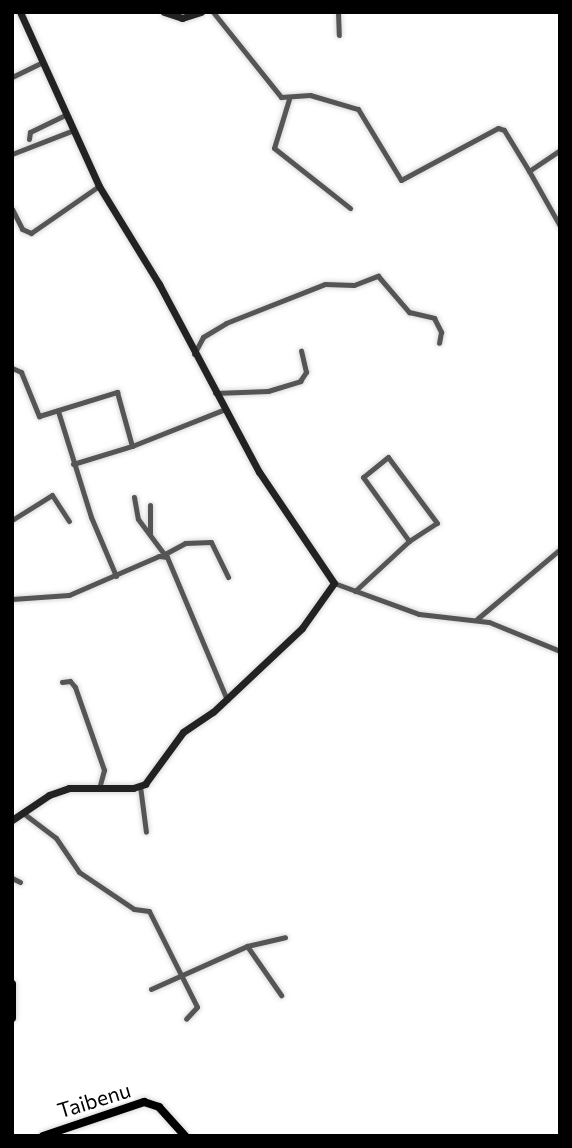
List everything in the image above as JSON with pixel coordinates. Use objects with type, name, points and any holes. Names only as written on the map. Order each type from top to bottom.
[{"type":"main road","points":[[12,984],[12,1018]]},
{"type":"main road","name":"Taibenu","points":[[43,1136],[144,1102],[159,1107],[185,1136]]},
{"type":"street","points":[[20,12],[99,186],[159,284],[223,410],[282,511],[325,563],[334,583],[419,614],[476,620],[513,629],[560,651]]},
{"type":"street","points":[[164,12],[182,18],[201,12]]},
{"type":"street","points":[[213,12],[273,89],[289,99],[310,95],[358,109],[403,181],[498,128],[504,130],[560,226]]},
{"type":"street","points":[[338,12],[339,35]]},
{"type":"street","points":[[12,77],[41,63]]},
{"type":"street","points":[[289,99],[274,148],[350,208]]},
{"type":"street","points":[[29,139],[30,132],[65,115]]},
{"type":"street","points":[[12,154],[74,130]]},
{"type":"street","points":[[529,171],[560,150]]},
{"type":"street","points":[[12,209],[22,229],[30,234],[99,186]]},
{"type":"street","points":[[194,354],[203,337],[226,323],[325,284],[354,285],[378,276],[409,312],[434,318],[441,332],[439,343]]},
{"type":"street","points":[[215,393],[268,391],[300,381],[306,372],[301,351]]},
{"type":"street","points":[[12,368],[21,372],[36,415],[58,411],[96,395],[117,392],[132,446]]},
{"type":"street","points":[[73,464],[132,446],[223,410]]},
{"type":"street","points":[[58,411],[73,464],[116,576]]},
{"type":"street","points":[[355,591],[409,541],[437,521],[387,457],[363,477],[409,541]]},
{"type":"street","points":[[12,520],[52,495],[68,521]]},
{"type":"street","points":[[134,497],[135,511],[163,555],[170,560],[227,700]]},
{"type":"street","points":[[150,505],[150,534]]},
{"type":"street","points":[[12,599],[69,595],[185,543],[211,542],[228,577]]},
{"type":"street","points":[[476,620],[560,549]]},
{"type":"street","points":[[12,820],[54,793],[100,785],[140,786],[160,768],[183,732],[227,700],[302,628],[334,583]]},
{"type":"street","points":[[62,682],[70,681],[75,687],[104,770],[100,785]]},
{"type":"street","points":[[140,786],[146,832]]},
{"type":"street","points":[[23,813],[56,838],[79,872],[134,909],[149,911],[197,1007],[186,1019]]},
{"type":"street","points":[[12,878],[20,882]]},
{"type":"street","points":[[151,989],[180,972],[221,961],[247,946],[285,937]]},
{"type":"street","points":[[247,946],[281,995]]}]
